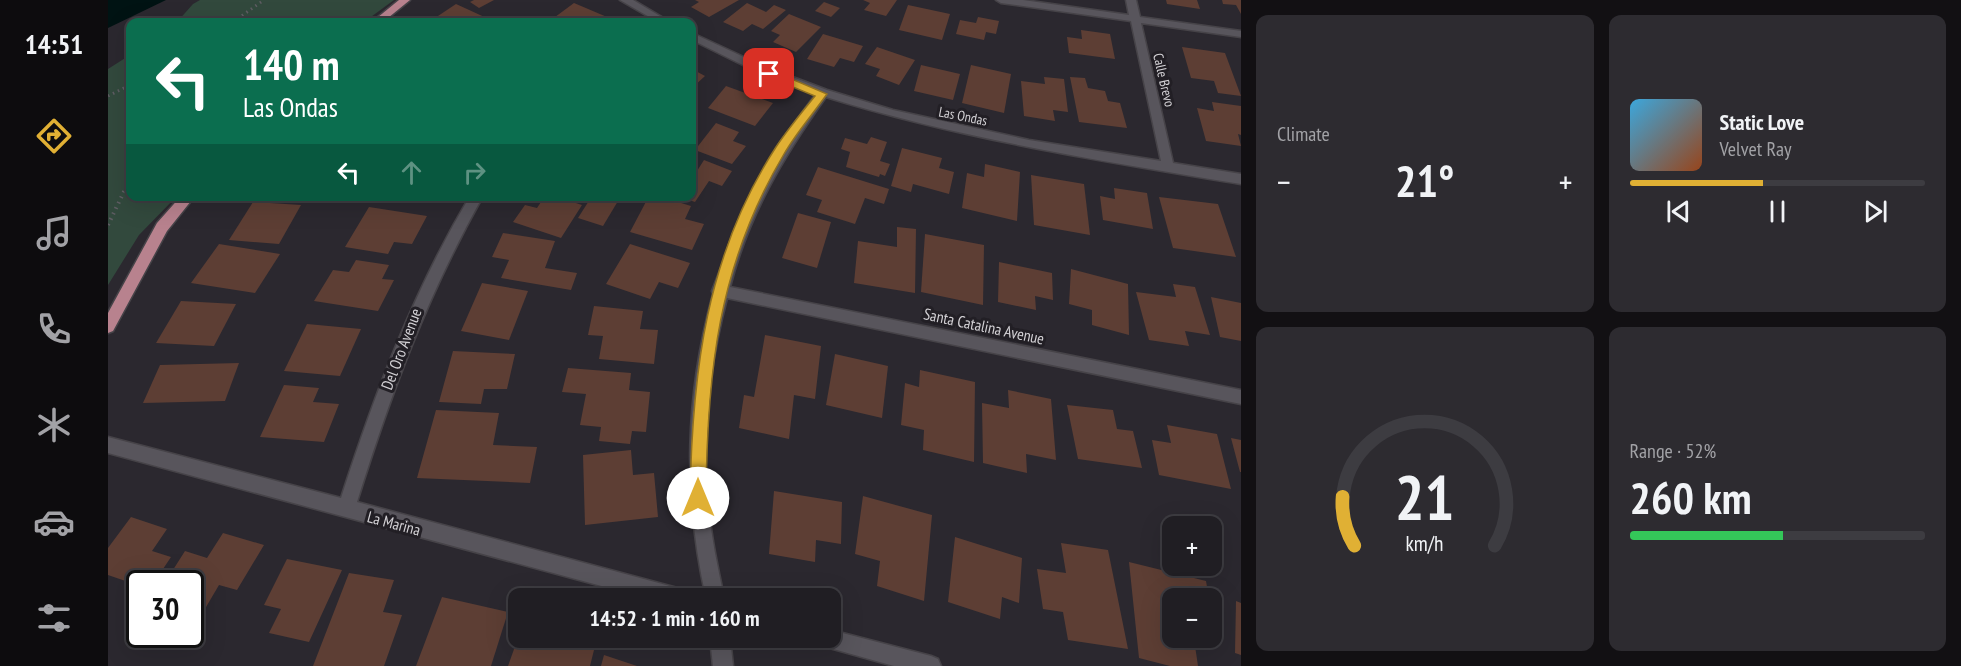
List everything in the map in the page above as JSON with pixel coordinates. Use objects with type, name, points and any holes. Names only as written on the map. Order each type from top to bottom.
[{"type":"main road","points":[[382,18],[405,0]]},
{"type":"main road","points":[[108,327],[162,227],[185,201]]},
{"type":"street","points":[[625,0],[657,18]]},
{"type":"street","points":[[1001,0],[1241,34]]},
{"type":"street","name":"Calle Brevo","points":[[1131,0],[1168,167]]},
{"type":"street","points":[[641,18],[648,13]]},
{"type":"street","name":"Las Ondas","points":[[696,38],[731,57],[822,94],[937,126],[1059,150],[1241,179]]},
{"type":"street","points":[[712,588],[705,560],[698,498],[699,424],[705,359],[719,291],[737,238],[760,185],[781,149],[822,94]]},
{"type":"street","name":"Del Oro Avenue","points":[[346,510],[376,415],[417,307],[452,236],[474,201]]},
{"type":"street","name":"Santa Catalina Avenue","points":[[719,291],[1241,398]]},
{"type":"street","name":"La Marina","points":[[108,445],[643,588]]},
{"type":"street","points":[[841,642],[930,666]]},
{"type":"street","points":[[721,648],[723,666]]},
{"type":"path","points":[[239,18],[264,0]]},
{"type":"path","points":[[108,96],[126,87]]},
{"type":"path","points":[[108,225],[126,187]]},
{"type":"green space","points":[[200,0],[394,0],[369,18],[181,18],[193,4]]},
{"type":"green space","points":[[126,58],[126,201],[172,201],[139,235],[108,285],[108,69]]},
{"type":"shaded area","points":[[108,0],[166,0],[126,18],[108,28]]},
{"type":"building","points":[[494,0],[479,8],[470,2]]},
{"type":"building","points":[[695,0],[739,0],[709,17],[691,7],[699,2]]},
{"type":"building","points":[[863,0],[897,0],[886,16],[864,10],[870,3]]},
{"type":"building","points":[[1166,0],[1197,0],[1200,9],[1167,4]]},
{"type":"building","points":[[1222,0],[1241,0],[1241,14],[1236,5],[1223,4]]},
{"type":"building","points":[[824,2],[840,8],[831,17],[815,11]]},
{"type":"building","points":[[574,3],[607,17],[606,18],[554,18]]},
{"type":"building","points":[[747,3],[766,12],[774,5],[786,10],[763,29],[752,24],[743,31],[723,22]]},
{"type":"building","points":[[456,4],[487,18],[435,18]]},
{"type":"building","points":[[908,5],[950,14],[942,40],[899,30]]},
{"type":"building","points":[[789,14],[821,27],[796,52],[773,42],[780,35],[771,31]]},
{"type":"building","points":[[978,17],[999,21],[996,34],[986,32],[984,40],[956,34],[960,20],[976,23]]},
{"type":"building","points":[[1081,30],[1110,34],[1115,59],[1069,53],[1067,37],[1082,39]]},
{"type":"building","points":[[823,34],[863,46],[854,62],[840,58],[834,67],[807,59]]},
{"type":"building","points":[[877,47],[915,60],[899,85],[876,76],[880,69],[865,64]]},
{"type":"building","points":[[1182,47],[1225,53],[1241,96],[1218,93],[1214,81],[1191,78]]},
{"type":"building","points":[[921,65],[960,74],[953,100],[914,91]]},
{"type":"building","points":[[971,65],[1011,74],[1004,113],[962,103]]},
{"type":"building","points":[[696,71],[705,76],[696,84]]},
{"type":"building","points":[[1044,77],[1064,79],[1068,112],[1053,110],[1055,121],[1024,116],[1021,81],[1045,84]]},
{"type":"building","points":[[1070,77],[1085,78],[1088,88],[1105,91],[1108,101],[1120,103],[1127,128],[1079,122]]},
{"type":"building","points":[[726,86],[773,103],[755,126],[708,108]]},
{"type":"building","points":[[1212,102],[1241,106],[1241,135],[1238,134],[1241,146],[1206,141],[1197,108],[1214,111]]},
{"type":"building","points":[[716,123],[739,132],[733,141],[746,146],[732,164],[696,149]]},
{"type":"building","points":[[871,137],[887,142],[880,161],[890,164],[885,176],[880,174],[879,177],[846,167],[850,152],[841,149],[845,138],[867,144]]},
{"type":"building","points":[[902,148],[942,158],[939,168],[954,172],[949,194],[913,184],[911,192],[891,186]]},
{"type":"building","points":[[704,160],[732,171],[722,186],[709,181],[696,200],[697,171]]},
{"type":"building","points":[[985,164],[1020,172],[1017,221],[962,208],[967,173],[984,177]]},
{"type":"building","points":[[818,167],[889,189],[884,204],[865,198],[855,224],[817,212],[822,200],[806,195]]},
{"type":"building","points":[[1031,175],[1084,184],[1090,235],[1034,225]]},
{"type":"building","points":[[1114,188],[1147,193],[1153,229],[1103,220],[1100,196],[1115,199]]},
{"type":"building","points":[[1159,197],[1218,204],[1236,257],[1173,248]]},
{"type":"building","points":[[542,201],[570,201],[582,205],[561,238],[513,222],[525,205],[537,208]]},
{"type":"building","points":[[589,201],[618,201],[603,226],[578,218]]},
{"type":"building","points":[[646,201],[674,201],[691,206],[685,219],[704,224],[692,250],[630,232]]},
{"type":"building","points":[[253,202],[301,205],[279,244],[229,240]]},
{"type":"building","points":[[369,207],[427,216],[412,244],[394,242],[388,254],[345,247]]},
{"type":"building","points":[[798,213],[831,222],[817,268],[782,258]]},
{"type":"building","points":[[897,227],[916,229],[915,293],[854,283],[858,241],[897,247]]},
{"type":"building","points":[[503,233],[555,241],[545,268],[577,273],[571,290],[501,278],[509,260],[492,257]]},
{"type":"building","points":[[925,234],[984,245],[983,305],[921,292]]},
{"type":"building","points":[[219,244],[280,254],[255,293],[191,283]]},
{"type":"building","points":[[630,244],[690,263],[678,288],[659,282],[650,299],[606,284]]},
{"type":"building","points":[[356,260],[389,265],[382,279],[394,280],[378,311],[314,301],[333,270],[349,272]]},
{"type":"building","points":[[999,262],[1052,273],[1053,300],[1035,296],[1036,310],[998,302]]},
{"type":"building","points":[[1071,269],[1128,284],[1129,335],[1092,325],[1092,310],[1069,304]]},
{"type":"building","points":[[482,283],[528,291],[509,340],[461,331]]},
{"type":"building","points":[[1173,284],[1195,287],[1210,335],[1185,331],[1189,346],[1149,340],[1136,292],[1176,297]]},
{"type":"building","points":[[1211,297],[1241,303],[1241,341],[1220,337]]},
{"type":"building","points":[[181,301],[236,304],[214,346],[156,343]]},
{"type":"building","points":[[594,306],[643,311],[640,329],[658,330],[654,364],[599,359],[603,336],[588,335]]},
{"type":"building","points":[[307,324],[361,329],[340,376],[284,371]]},
{"type":"building","points":[[765,335],[821,346],[815,399],[794,395],[789,439],[739,428],[744,395],[754,397]]},
{"type":"building","points":[[453,351],[515,354],[507,389],[484,389],[481,404],[439,402]]},
{"type":"building","points":[[835,354],[888,366],[882,418],[826,405]]},
{"type":"building","points":[[239,363],[225,401],[143,403],[160,365]]},
{"type":"building","points":[[568,368],[631,373],[629,390],[650,392],[646,432],[632,431],[630,444],[599,441],[601,427],[580,425],[586,394],[562,392]]},
{"type":"building","points":[[920,370],[975,382],[974,462],[923,450],[924,430],[901,425],[905,383],[919,387]]},
{"type":"building","points":[[284,385],[319,388],[313,402],[339,404],[324,442],[260,437]]},
{"type":"building","points":[[1008,390],[1051,399],[1056,460],[1026,454],[1027,473],[983,463],[982,403],[1009,408]]},
{"type":"building","points":[[1067,405],[1113,410],[1117,429],[1133,431],[1142,468],[1078,459]]},
{"type":"building","points":[[436,410],[499,413],[493,445],[537,447],[530,483],[417,478]]},
{"type":"building","points":[[1167,425],[1217,434],[1231,489],[1159,475],[1152,440],[1171,443]]},
{"type":"building","points":[[1231,438],[1241,440],[1241,472],[1240,472]]},
{"type":"building","points":[[631,450],[633,475],[654,473],[658,517],[585,525],[583,455]]},
{"type":"building","points":[[774,491],[842,502],[841,544],[816,540],[815,562],[769,554]]},
{"type":"building","points":[[863,496],[932,515],[924,601],[877,586],[880,561],[855,554]]},
{"type":"building","points":[[131,517],[167,529],[152,551],[171,557],[162,570],[126,570],[126,581],[108,575],[108,548]]},
{"type":"building","points":[[223,533],[264,545],[237,590],[219,585],[204,610],[204,570],[173,570],[185,551],[207,558]]},
{"type":"building","points":[[955,537],[1022,558],[1019,603],[1002,597],[1000,619],[948,602]]},
{"type":"building","points":[[1061,543],[1108,550],[1128,649],[1068,640],[1063,612],[1043,609],[1037,569],[1066,573]]},
{"type":"building","points":[[287,559],[342,570],[309,642],[269,633],[281,609],[264,605]]},
{"type":"building","points":[[1129,562],[1162,570],[1162,576],[1186,576],[1206,581],[1207,588],[1162,588],[1162,648],[1195,648],[1198,666],[1170,666],[1139,658]]},
{"type":"building","points":[[349,573],[394,580],[383,612],[402,615],[384,666],[313,666]]},
{"type":"building","points":[[442,597],[508,612],[491,666],[416,666]]},
{"type":"building","points":[[1236,601],[1241,603],[1241,655],[1235,653]]},
{"type":"building","points":[[514,648],[594,650],[590,666],[508,666]]},
{"type":"building","points":[[604,655],[637,666],[601,666]]},
{"type":"route","points":[[698,498],[699,424],[705,359],[719,291],[737,238],[760,185],[781,149],[822,94],[769,74]]}]
